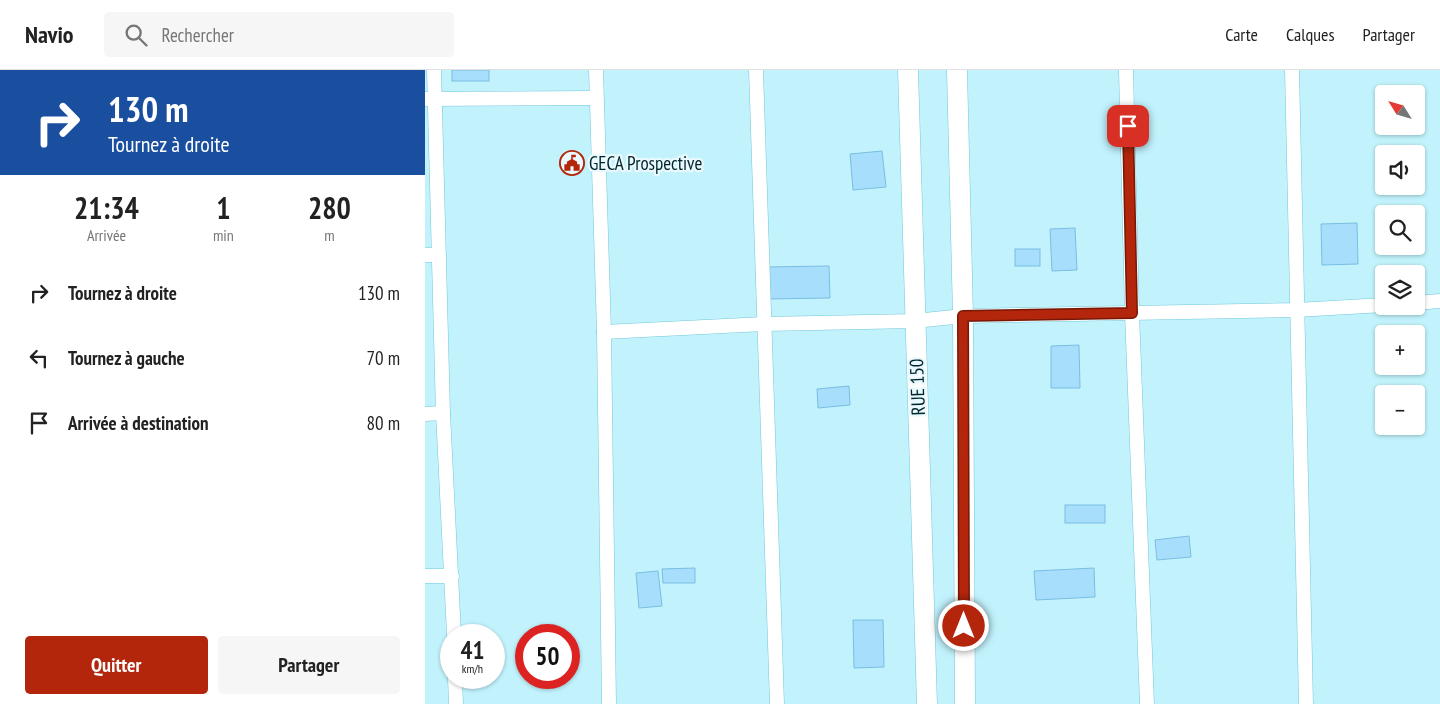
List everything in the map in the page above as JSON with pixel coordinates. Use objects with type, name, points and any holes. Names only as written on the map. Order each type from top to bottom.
[{"type":"main road","name":"RUE 150","points":[[908,70],[927,704]]},
{"type":"main road","points":[[957,70],[963,316],[965,704]]},
{"type":"street","points":[[434,70],[430,99],[432,255],[443,413],[454,624]]},
{"type":"street","points":[[596,70],[604,332],[609,704]]},
{"type":"street","points":[[755,70],[777,704]]},
{"type":"street","points":[[1126,70],[1132,313],[1147,704]]},
{"type":"street","points":[[1292,70],[1306,704]]},
{"type":"street","points":[[430,99],[597,98]]},
{"type":"street","points":[[1425,303],[1440,302]]},
{"type":"street","points":[[604,332],[765,324],[915,321],[963,316],[1296,310],[1375,306]]},
{"type":"street","points":[[425,414],[443,413]]},
{"type":"street","points":[[425,576],[452,576]]},
{"type":"street","points":[[455,689],[456,704]]},
{"type":"building","points":[[452,70],[489,70],[489,81],[452,81]]},
{"type":"building","points":[[882,151],[886,187],[853,190],[850,154]]},
{"type":"building","points":[[1357,223],[1358,264],[1322,265],[1321,224]]},
{"type":"building","points":[[1075,228],[1077,270],[1052,271],[1050,229]]},
{"type":"building","points":[[1015,249],[1040,249],[1040,266],[1015,266]]},
{"type":"building","points":[[829,266],[830,298],[767,299],[766,267]]},
{"type":"building","points":[[1079,345],[1080,388],[1051,388],[1051,346]]},
{"type":"building","points":[[849,386],[850,405],[818,408],[817,389]]},
{"type":"building","points":[[1065,505],[1105,505],[1105,523],[1065,523]]},
{"type":"building","points":[[1189,536],[1191,557],[1157,560],[1155,540]]},
{"type":"building","points":[[695,568],[695,583],[663,583],[662,569]]},
{"type":"building","points":[[1094,568],[1095,597],[1036,600],[1034,571]]},
{"type":"building","points":[[658,571],[662,606],[639,608],[636,573]]},
{"type":"building","points":[[853,620],[883,620],[884,667],[854,668]]},
{"type":"place","name":"GECA Prospective","points":[[572,163]]},
{"type":"route","points":[[964,626],[963,316],[1132,313],[1128,126]]}]
